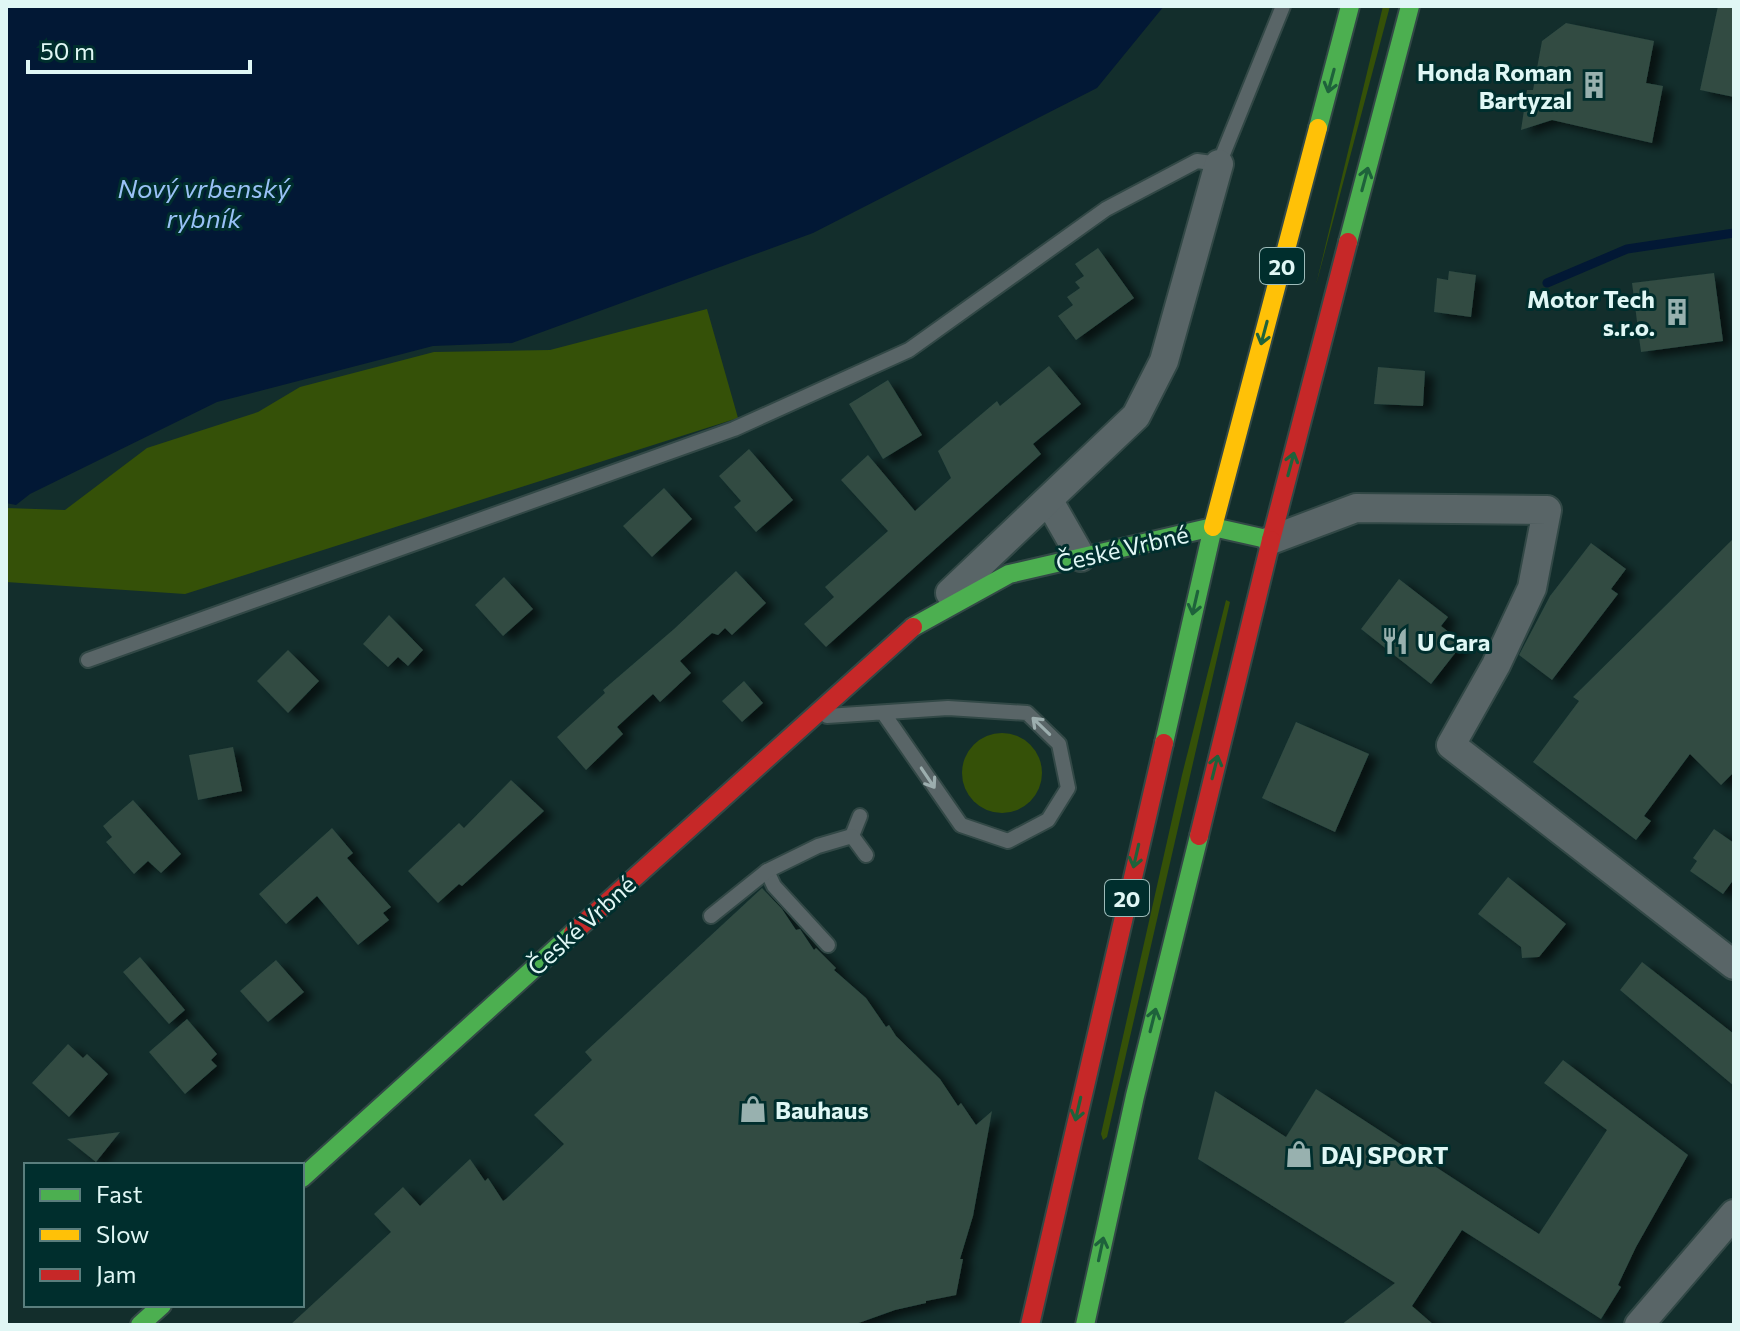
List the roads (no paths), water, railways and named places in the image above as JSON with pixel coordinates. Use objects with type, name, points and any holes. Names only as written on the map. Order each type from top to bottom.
[{"type":"main road","name":"20","points":[[1030,1325],[1213,527],[1350,6]]},
{"type":"main road","name":"20","points":[[1085,1325],[1135,1096],[1271,540],[1410,6]]},
{"type":"main road","name":"České Vrbné","points":[[304,1176],[920,621],[1009,574],[1081,557],[1213,527],[1271,540]]},
{"type":"main road","points":[[140,1325],[160,1307]]},
{"type":"street","points":[[920,621],[1136,416],[1164,361],[1219,164]]},
{"type":"street","points":[[1049,501],[1081,557]]},
{"type":"street","points":[[1271,540],[1356,508],[1547,510],[1532,588],[1496,665],[1451,745],[1734,965]]},
{"type":"street","points":[[1639,1325],[1734,1214]]},
{"type":"lane","points":[[88,660],[734,429],[909,350],[1106,209],[1197,161],[1219,164],[1283,6]]},
{"type":"lane","points":[[811,717],[948,708],[1027,713],[1059,744],[1068,788],[1048,820],[1008,841],[961,825],[884,714]]},
{"type":"lane","points":[[852,836],[860,816]]},
{"type":"lane","points":[[852,836],[866,855]]},
{"type":"lane","points":[[711,916],[767,871],[818,846],[852,836]]},
{"type":"lane","points":[[767,871],[774,886],[828,945]]},
{"type":"water","name":"Nový vrbenský rybník","points":[[6,6],[1164,6],[1097,88],[813,233],[512,343],[433,346],[217,402],[30,494],[16,505],[6,503]]},
{"type":"waterway","points":[[1547,283],[1627,249],[1734,233]]},
{"type":"place","name":"Honda Roman Bartyzal","points":[[1594,85]]},
{"type":"place","name":"Motor Tech s.r.o.","points":[[1677,312]]},
{"type":"place","name":"U Cara","points":[[1395,641]]},
{"type":"place","name":"Bauhaus","points":[[753,1109]]},
{"type":"place","name":"DAJ SPORT","points":[[1299,1154]]}]
